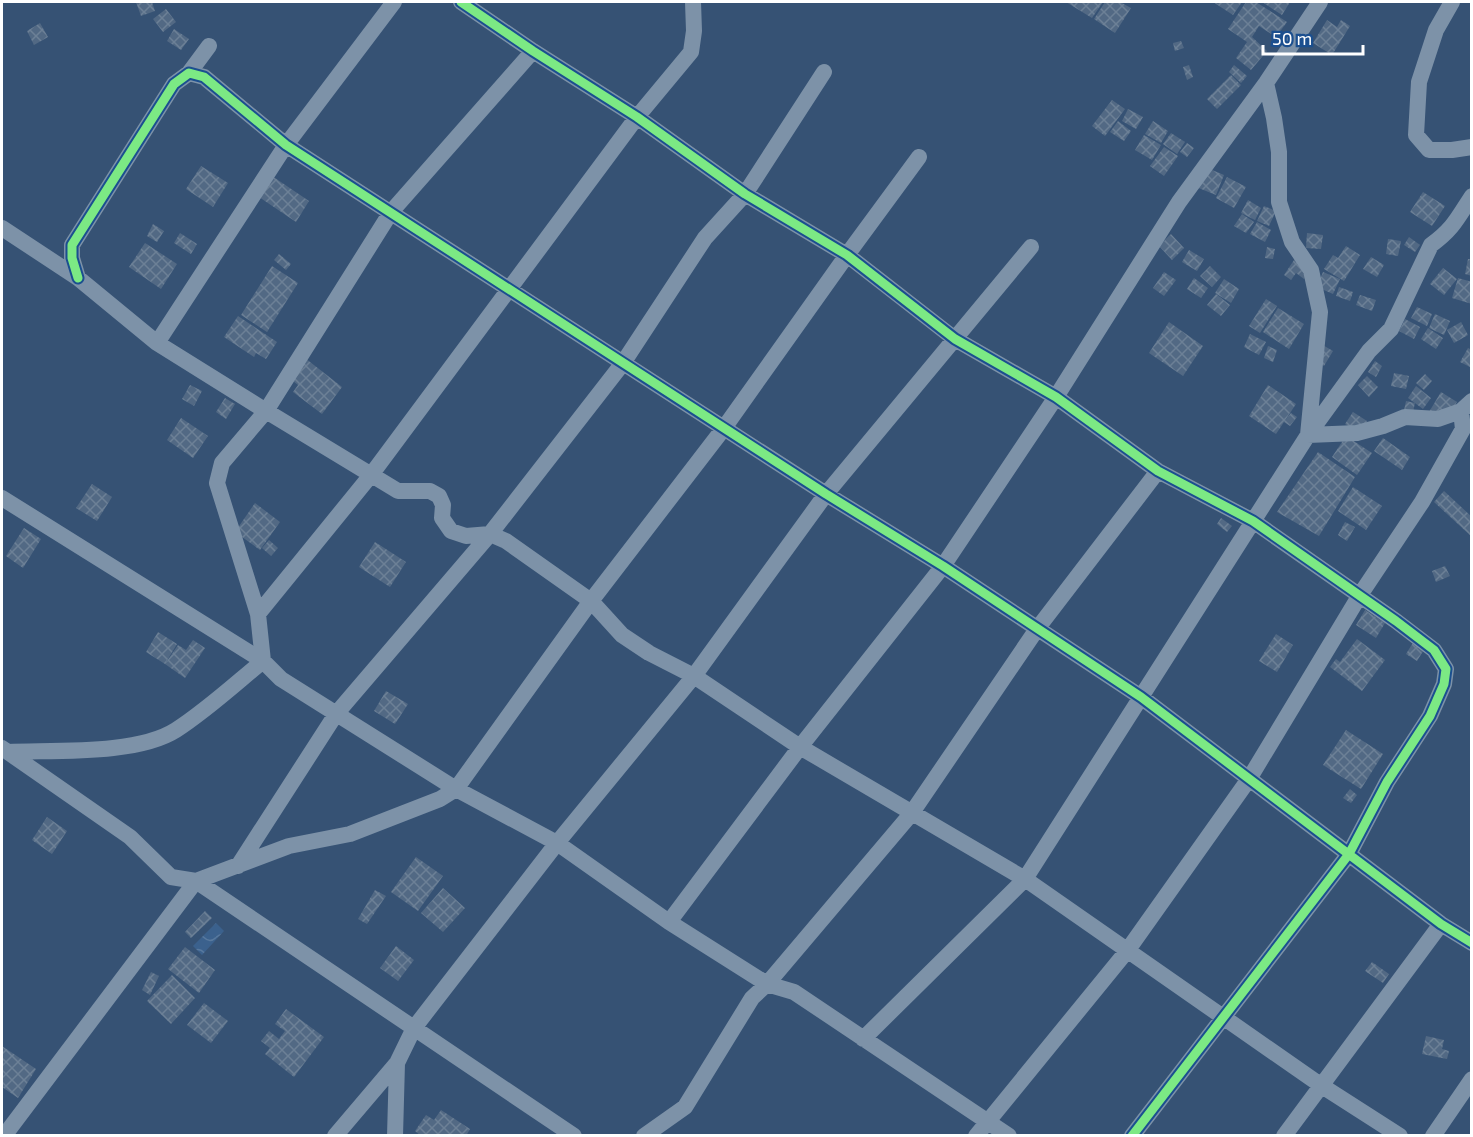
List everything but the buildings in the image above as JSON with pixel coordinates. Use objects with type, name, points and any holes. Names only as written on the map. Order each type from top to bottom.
[{"type":"street","points":[[157,343],[286,145],[394,2]]},
{"type":"street","points":[[460,2],[637,117],[745,194],[846,255],[955,339],[1056,397],[1158,471],[1253,521],[1360,595],[1434,650],[1446,669],[1444,684],[1430,716],[1387,782],[1349,854],[1132,1136]]},
{"type":"street","points":[[258,615],[371,476],[637,117],[691,52],[694,31],[693,2]]},
{"type":"street","points":[[669,922],[800,747],[943,566],[1056,397],[1179,202],[1266,83],[1320,2]]},
{"type":"street","points":[[1452,2],[1436,30],[1419,82],[1416,135],[1429,150],[1472,147]]},
{"type":"street","points":[[78,278],[72,258],[72,245],[174,84],[189,73],[209,46]]},
{"type":"street","points":[[263,661],[258,615],[217,483],[222,463],[266,411],[391,212],[533,51]]},
{"type":"street","points":[[238,866],[336,714],[490,534],[623,363],[705,238],[745,194],[824,72]]},
{"type":"street","points":[[189,73],[204,76],[286,145],[826,494],[943,566],[1141,697],[1441,924],[1472,943]]},
{"type":"street","points":[[1266,83],[1279,152],[1279,202],[1292,242],[1311,270],[1320,312],[1308,435]]},
{"type":"street","points":[[5,750],[130,837],[171,877],[196,880],[289,846],[350,834],[440,799],[456,789],[591,601],[724,428],[846,255],[919,157]]},
{"type":"street","points":[[863,1039],[1025,879],[1308,435],[1369,351],[1390,329],[1431,245],[1459,219],[1472,196]]},
{"type":"street","points":[[2,228],[78,278],[157,343],[371,476],[398,491],[430,491],[439,496],[442,518],[452,531],[466,536],[490,534],[506,541],[591,601],[622,635],[649,653],[694,676],[800,747],[910,814],[1025,879],[1322,1086],[1400,1136]]},
{"type":"street","points":[[335,1136],[397,1062],[414,1028],[557,843],[694,676],[826,494],[1031,247]]},
{"type":"street","points":[[1308,435],[1357,433],[1405,417],[1438,419],[1466,406]]},
{"type":"street","points":[[976,1136],[1127,951],[1249,779],[1360,595],[1422,502],[1463,429],[1466,406]]},
{"type":"street","points":[[644,1136],[685,1107],[752,998],[767,984],[910,814],[1037,629],[1158,471]]},
{"type":"street","points":[[2,498],[263,661],[282,678],[336,714],[456,789],[557,843],[669,922],[767,984],[794,992],[1009,1136]]},
{"type":"street","points":[[5,750],[116,747],[148,741],[175,731],[263,661]]},
{"type":"street","points":[[196,880],[574,1136]]},
{"type":"street","points":[[4,1136],[196,880]]},
{"type":"street","points":[[1284,1136],[1441,924]]},
{"type":"street","points":[[395,1136],[397,1062]]},
{"type":"street","points":[[1433,1136],[1472,1079]]},
{"type":"water","points":[[216,923],[224,931],[202,955],[193,946]]},
{"type":"cycle path","points":[[461,2],[637,117],[745,194],[847,255],[955,339],[1056,397],[1158,471],[1253,521],[1434,650],[1446,669],[1444,684],[1430,716],[1387,782],[1349,854],[1132,1136]]},
{"type":"cycle path","points":[[78,278],[72,258],[72,245],[174,84],[189,73],[204,77],[286,145],[826,494],[943,566],[1141,697],[1441,924],[1472,943]]}]
